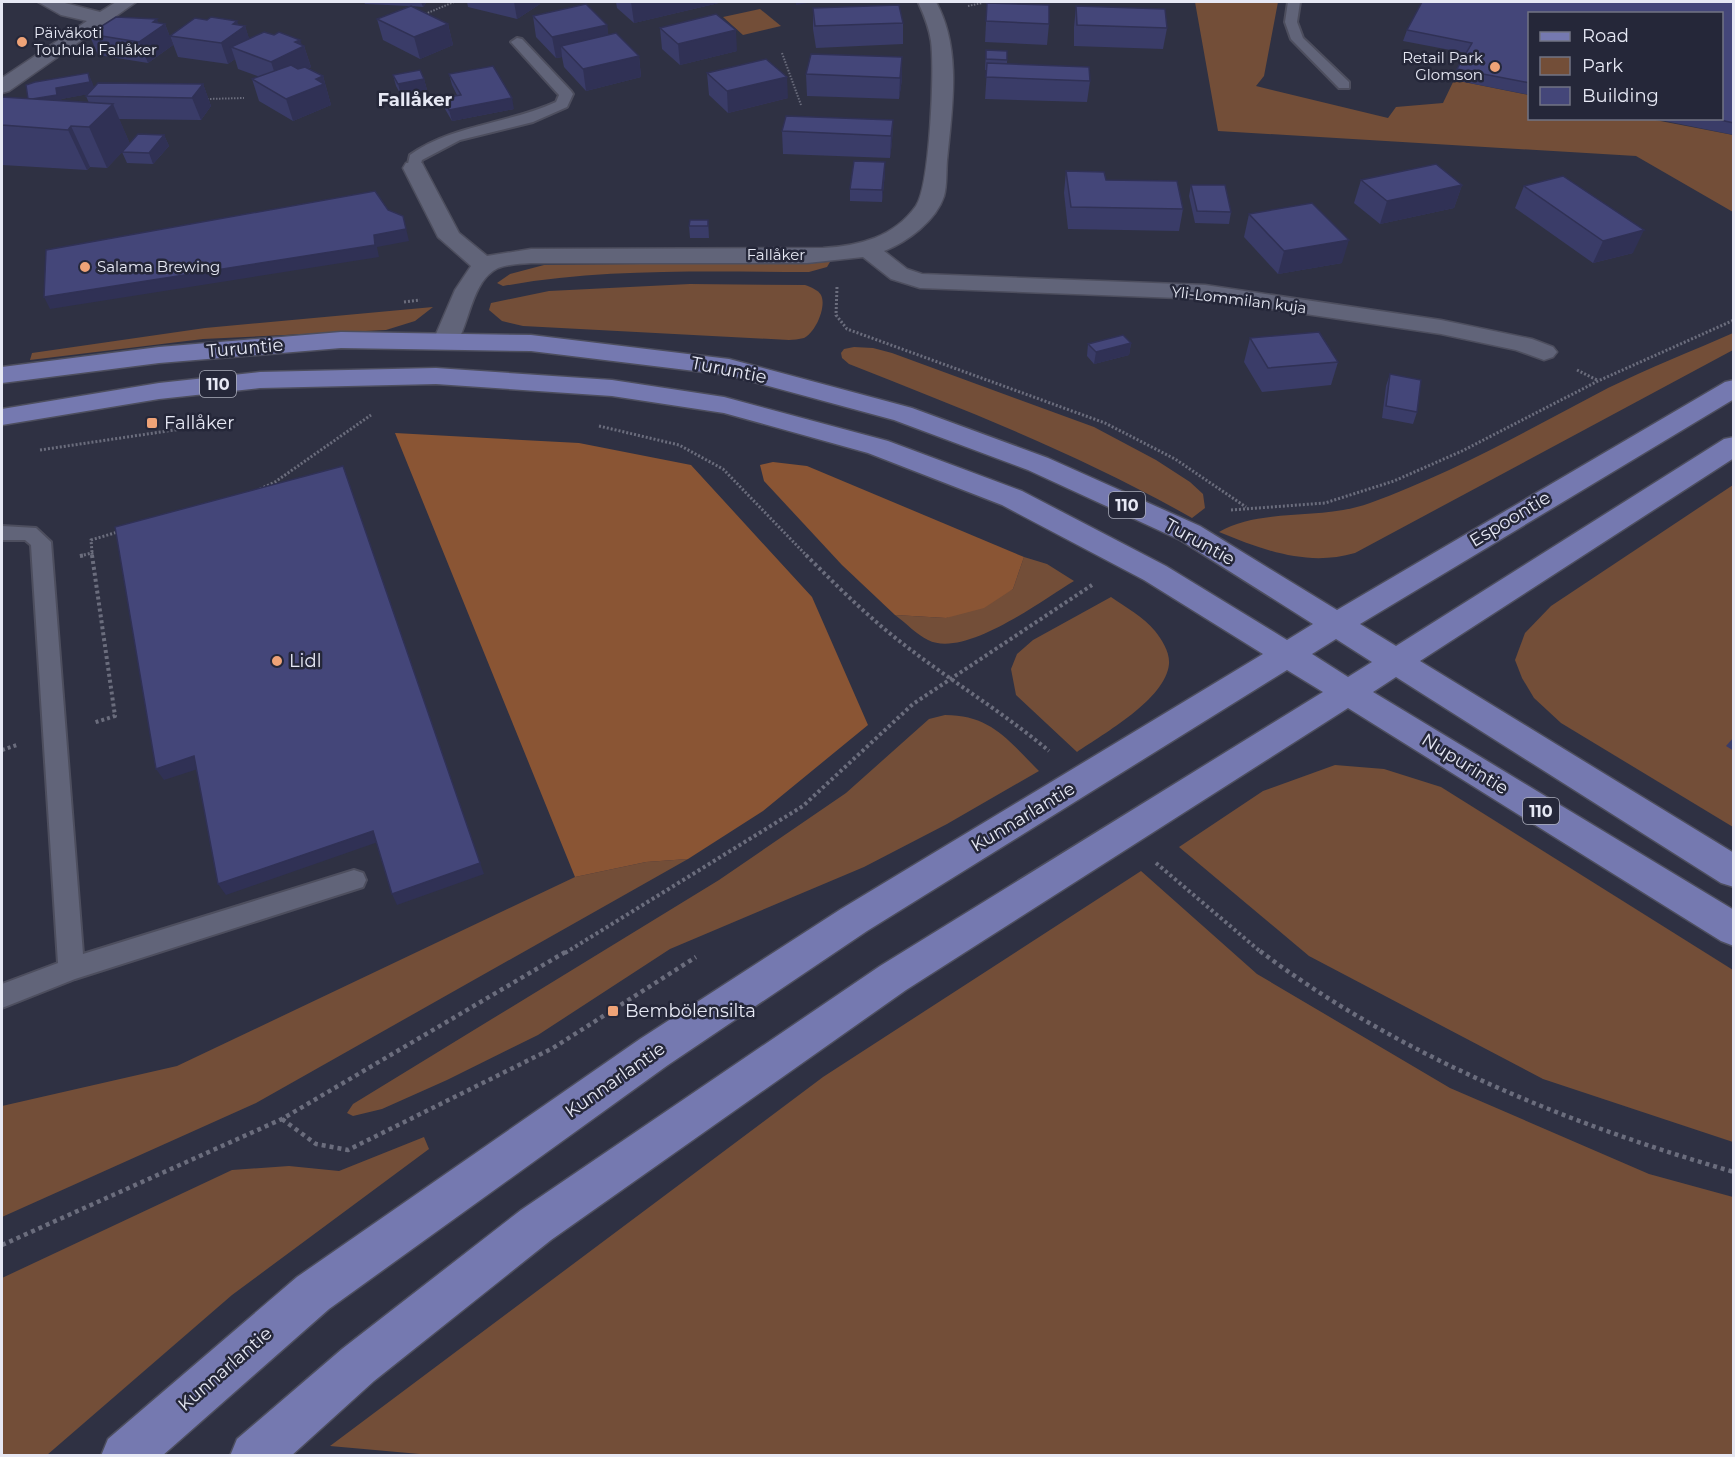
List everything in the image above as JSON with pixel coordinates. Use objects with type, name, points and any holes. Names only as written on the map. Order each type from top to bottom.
[{"type":"main road","name":"Turuntie","points":[[2,375],[159,355],[330,341],[531,343],[729,367],[903,414],[1038,464],[1190,533],[1393,662]]},
{"type":"main road","name":"Turuntie","points":[[2,417],[260,380],[392,376],[436,376],[612,388],[724,405],[768,415],[878,447],[1012,498],[1155,573],[1289,654]]},
{"type":"main road","name":"Espoontie","points":[[1289,654],[1734,388]]},
{"type":"main road","points":[[254,1455],[358,1365],[536,1225],[893,978],[1734,445]]},
{"type":"main road","name":"Nupurintie","points":[[1289,654],[1734,930]]},
{"type":"main road","name":"Kunnarlantie","points":[[125,1455],[313,1293],[654,1052],[854,920],[1289,654]]},
{"type":"main road","name":"110","points":[[1393,662],[1734,872]]},
{"type":"street","points":[[47,2],[67,11],[102,18]]},
{"type":"street","points":[[2,87],[127,2]]},
{"type":"street","name":"Fallåker","points":[[484,266],[531,256],[872,254],[910,227],[927,208],[933,196],[942,78],[940,30],[927,2]]},
{"type":"street","points":[[414,168],[449,237],[484,266],[464,294],[446,341]]},
{"type":"street","name":"Yli-Lommilan kuja","points":[[872,254],[899,274],[920,281],[1205,292],[1441,327],[1523,344],[1544,352]]},
{"type":"lane","points":[[1294,2],[1291,21],[1297,39],[1344,85]]},
{"type":"lane","points":[[414,168],[415,158],[429,147],[460,135],[527,119],[562,104],[566,94],[517,42]]},
{"type":"lane","points":[[2,533],[29,533],[40,542],[71,969]]},
{"type":"lane","points":[[2,996],[71,969],[354,880]]},
{"type":"path","points":[[425,14],[442,9],[454,2]]},
{"type":"path","points":[[782,53],[801,105]]},
{"type":"path","points":[[207,99],[244,98]]},
{"type":"path","points":[[872,254],[843,268],[838,278],[834,312],[836,321],[865,337],[1105,423],[1175,459],[1247,507]]},
{"type":"path","points":[[1229,511],[1247,507],[1324,503],[1394,480],[1462,451],[1598,381],[1734,320]]},
{"type":"path","points":[[257,490],[275,482],[374,412]]},
{"type":"path","points":[[35,451],[204,425]]},
{"type":"path","points":[[597,426],[628,431],[679,445],[723,469],[843,593],[894,638],[953,676],[1010,718],[1052,753]]},
{"type":"path","points":[[92,553],[91,540],[123,531]]},
{"type":"path","points":[[2,1245],[282,1119],[581,943],[803,806],[913,704],[1098,580]]},
{"type":"path","points":[[1156,863],[1220,921],[1310,987],[1435,1059],[1564,1114],[1700,1163],[1734,1172]]},
{"type":"path","points":[[282,1119],[316,1144],[348,1150],[553,1048],[696,957]]},
{"type":"green space","points":[[1195,2],[1278,2],[1264,76],[1256,86],[1388,118],[1396,107],[1443,103],[1454,80],[1528,95],[1528,120],[1655,120],[1733,135],[1733,212],[1636,156],[1218,131]]},
{"type":"green space","points":[[760,9],[781,26],[743,35],[723,17]]},
{"type":"green space","points":[[830,262],[827,267],[809,272],[656,272],[579,276],[503,286],[497,283],[510,274],[544,265]]},
{"type":"green space","points":[[690,284],[805,285],[820,293],[821,313],[808,335],[804,338],[789,340],[523,326],[502,321],[489,310],[491,303],[549,291]]},
{"type":"green space","points":[[433,307],[415,321],[386,330],[203,339],[30,360],[32,353],[205,328]]},
{"type":"green space","points":[[1733,333],[1733,350],[1355,553],[1337,557],[1302,557],[1252,545],[1219,532],[1254,519],[1332,512],[1351,508],[1401,491],[1491,450],[1608,388]]},
{"type":"green space","points":[[873,348],[892,353],[1094,427],[1156,460],[1190,482],[1203,494],[1205,508],[1192,518],[1151,495],[1066,454],[849,364],[842,358],[841,353],[844,349]]},
{"type":"green space","points":[[1733,485],[1733,827],[1561,723],[1534,698],[1515,660],[1525,633],[1551,606]]},
{"type":"green space","points":[[1024,557],[1047,564],[1074,581],[1003,625],[962,641],[944,644],[928,640],[895,615],[946,618],[1013,589]]},
{"type":"green space","points":[[1111,597],[1151,626],[1163,642],[1169,664],[1165,677],[1157,690],[1145,702],[1132,714],[1077,752],[1016,695],[1011,669],[1017,654],[1033,640]]},
{"type":"green space","points":[[945,715],[975,719],[998,731],[1039,771],[947,824],[864,867],[670,949],[538,1035],[447,1080],[382,1109],[353,1116],[347,1113],[353,1104],[719,880],[846,793],[929,719]]},
{"type":"green space","points":[[1335,765],[1384,769],[1441,787],[1733,970],[1733,1142],[1543,1079],[1309,956],[1179,847],[1263,791]]},
{"type":"green space","points":[[688,859],[256,1103],[2,1217],[2,1106],[177,1066],[575,877],[646,862]]},
{"type":"green space","points":[[1141,871],[1257,974],[1450,1088],[1649,1174],[1733,1197],[1733,1455],[442,1456],[330,1446],[823,1077]]},
{"type":"green space","points":[[424,1137],[429,1149],[232,1295],[47,1455],[2,1455],[2,1278],[232,1170],[289,1166],[339,1171]]},
{"type":"shaded area","points":[[395,433],[579,443],[691,465],[812,597],[868,725],[763,811],[688,859],[646,862],[575,877]]},
{"type":"shaded area","points":[[773,462],[807,466],[1024,557],[1013,589],[984,608],[946,618],[895,615],[842,565],[764,481],[760,465]]},
{"type":"building","name":"Retail Park Glomson","points":[[1422,2],[1734,2],[1734,123],[1720,120],[1723,120],[1723,12],[1528,12],[1528,83],[1457,69],[1472,43],[1407,30]]},
{"type":"building","points":[[987,3],[1049,5],[1049,24],[986,21]]},
{"type":"building","points":[[586,4],[607,25],[552,37],[533,16]]},
{"type":"building","points":[[899,5],[903,23],[815,26],[813,8]]},
{"type":"building","points":[[411,6],[448,24],[414,37],[377,19]]},
{"type":"building","points":[[1076,6],[1165,9],[1167,28],[1077,25]]},
{"type":"building","points":[[716,14],[736,30],[678,44],[660,28]]},
{"type":"building","points":[[116,17],[157,19],[153,22],[165,24],[139,42],[89,34]]},
{"type":"building","points":[[211,17],[237,21],[233,24],[245,26],[221,43],[170,36],[195,18],[207,20]]},
{"type":"building","points":[[264,32],[274,35],[279,32],[300,40],[295,42],[304,46],[271,62],[231,47]]},
{"type":"building","points":[[616,33],[639,56],[583,69],[561,46]]},
{"type":"building","points":[[986,50],[1007,51],[1007,60],[986,59]]},
{"type":"building","points":[[811,54],[902,57],[900,78],[806,74]]},
{"type":"building","points":[[766,59],[787,77],[727,91],[707,73]]},
{"type":"building","points":[[987,63],[1089,67],[1090,81],[986,77]]},
{"type":"building","points":[[291,65],[298,69],[305,67],[323,76],[316,79],[324,84],[286,99],[252,79]]},
{"type":"building","points":[[493,66],[512,98],[449,110],[443,98],[461,95],[449,74]]},
{"type":"building","points":[[420,70],[424,79],[398,84],[393,75]]},
{"type":"building","points":[[88,73],[90,82],[56,88],[57,95],[28,99],[26,85]]},
{"type":"building","points":[[98,83],[203,84],[192,98],[86,96]]},
{"type":"building","points":[[2,97],[113,104],[89,127],[71,126],[68,130],[2,125]]},
{"type":"building","points":[[786,116],[893,120],[891,136],[782,131]]},
{"type":"building","points":[[138,134],[164,135],[149,153],[122,152]]},
{"type":"building","points":[[854,161],[885,162],[882,190],[850,189]]},
{"type":"building","points":[[1436,164],[1462,185],[1387,201],[1361,180]]},
{"type":"building","points":[[1066,171],[1104,172],[1106,180],[1177,181],[1183,209],[1071,207]]},
{"type":"building","points":[[1563,176],[1644,230],[1603,241],[1524,186]]},
{"type":"building","points":[[1191,185],[1225,185],[1231,212],[1197,211]]},
{"type":"building","points":[[375,191],[388,210],[403,216],[406,229],[374,235],[375,245],[44,297],[46,250]]},
{"type":"building","points":[[1312,203],[1349,240],[1284,251],[1249,214]]},
{"type":"building","points":[[690,220],[708,220],[708,226],[689,226]]},
{"type":"building","points":[[1319,332],[1338,362],[1268,368],[1250,338]]},
{"type":"building","points":[[1123,335],[1131,343],[1096,352],[1088,344]]},
{"type":"building","points":[[1390,374],[1421,380],[1417,412],[1386,406]]},
{"type":"building","name":"Lidl","points":[[343,466],[480,863],[392,894],[373,831],[218,884],[194,756],[156,769],[115,527]]},
{"type":"place","name":"Päiväkoti Touhula Fallåker","points":[[22,42]]},
{"type":"place","name":"Retail Park Glomson","points":[[1495,67]]},
{"type":"place","name":"Salama Brewing","points":[[85,267]]},
{"type":"place","name":"Fallåker","points":[[152,423]]},
{"type":"place","name":"Lidl","points":[[277,661]]},
{"type":"place","name":"Bembölensilta","points":[[613,1011]]},
{"type":"district","name":"Fallåker","points":[[415,100]]}]
